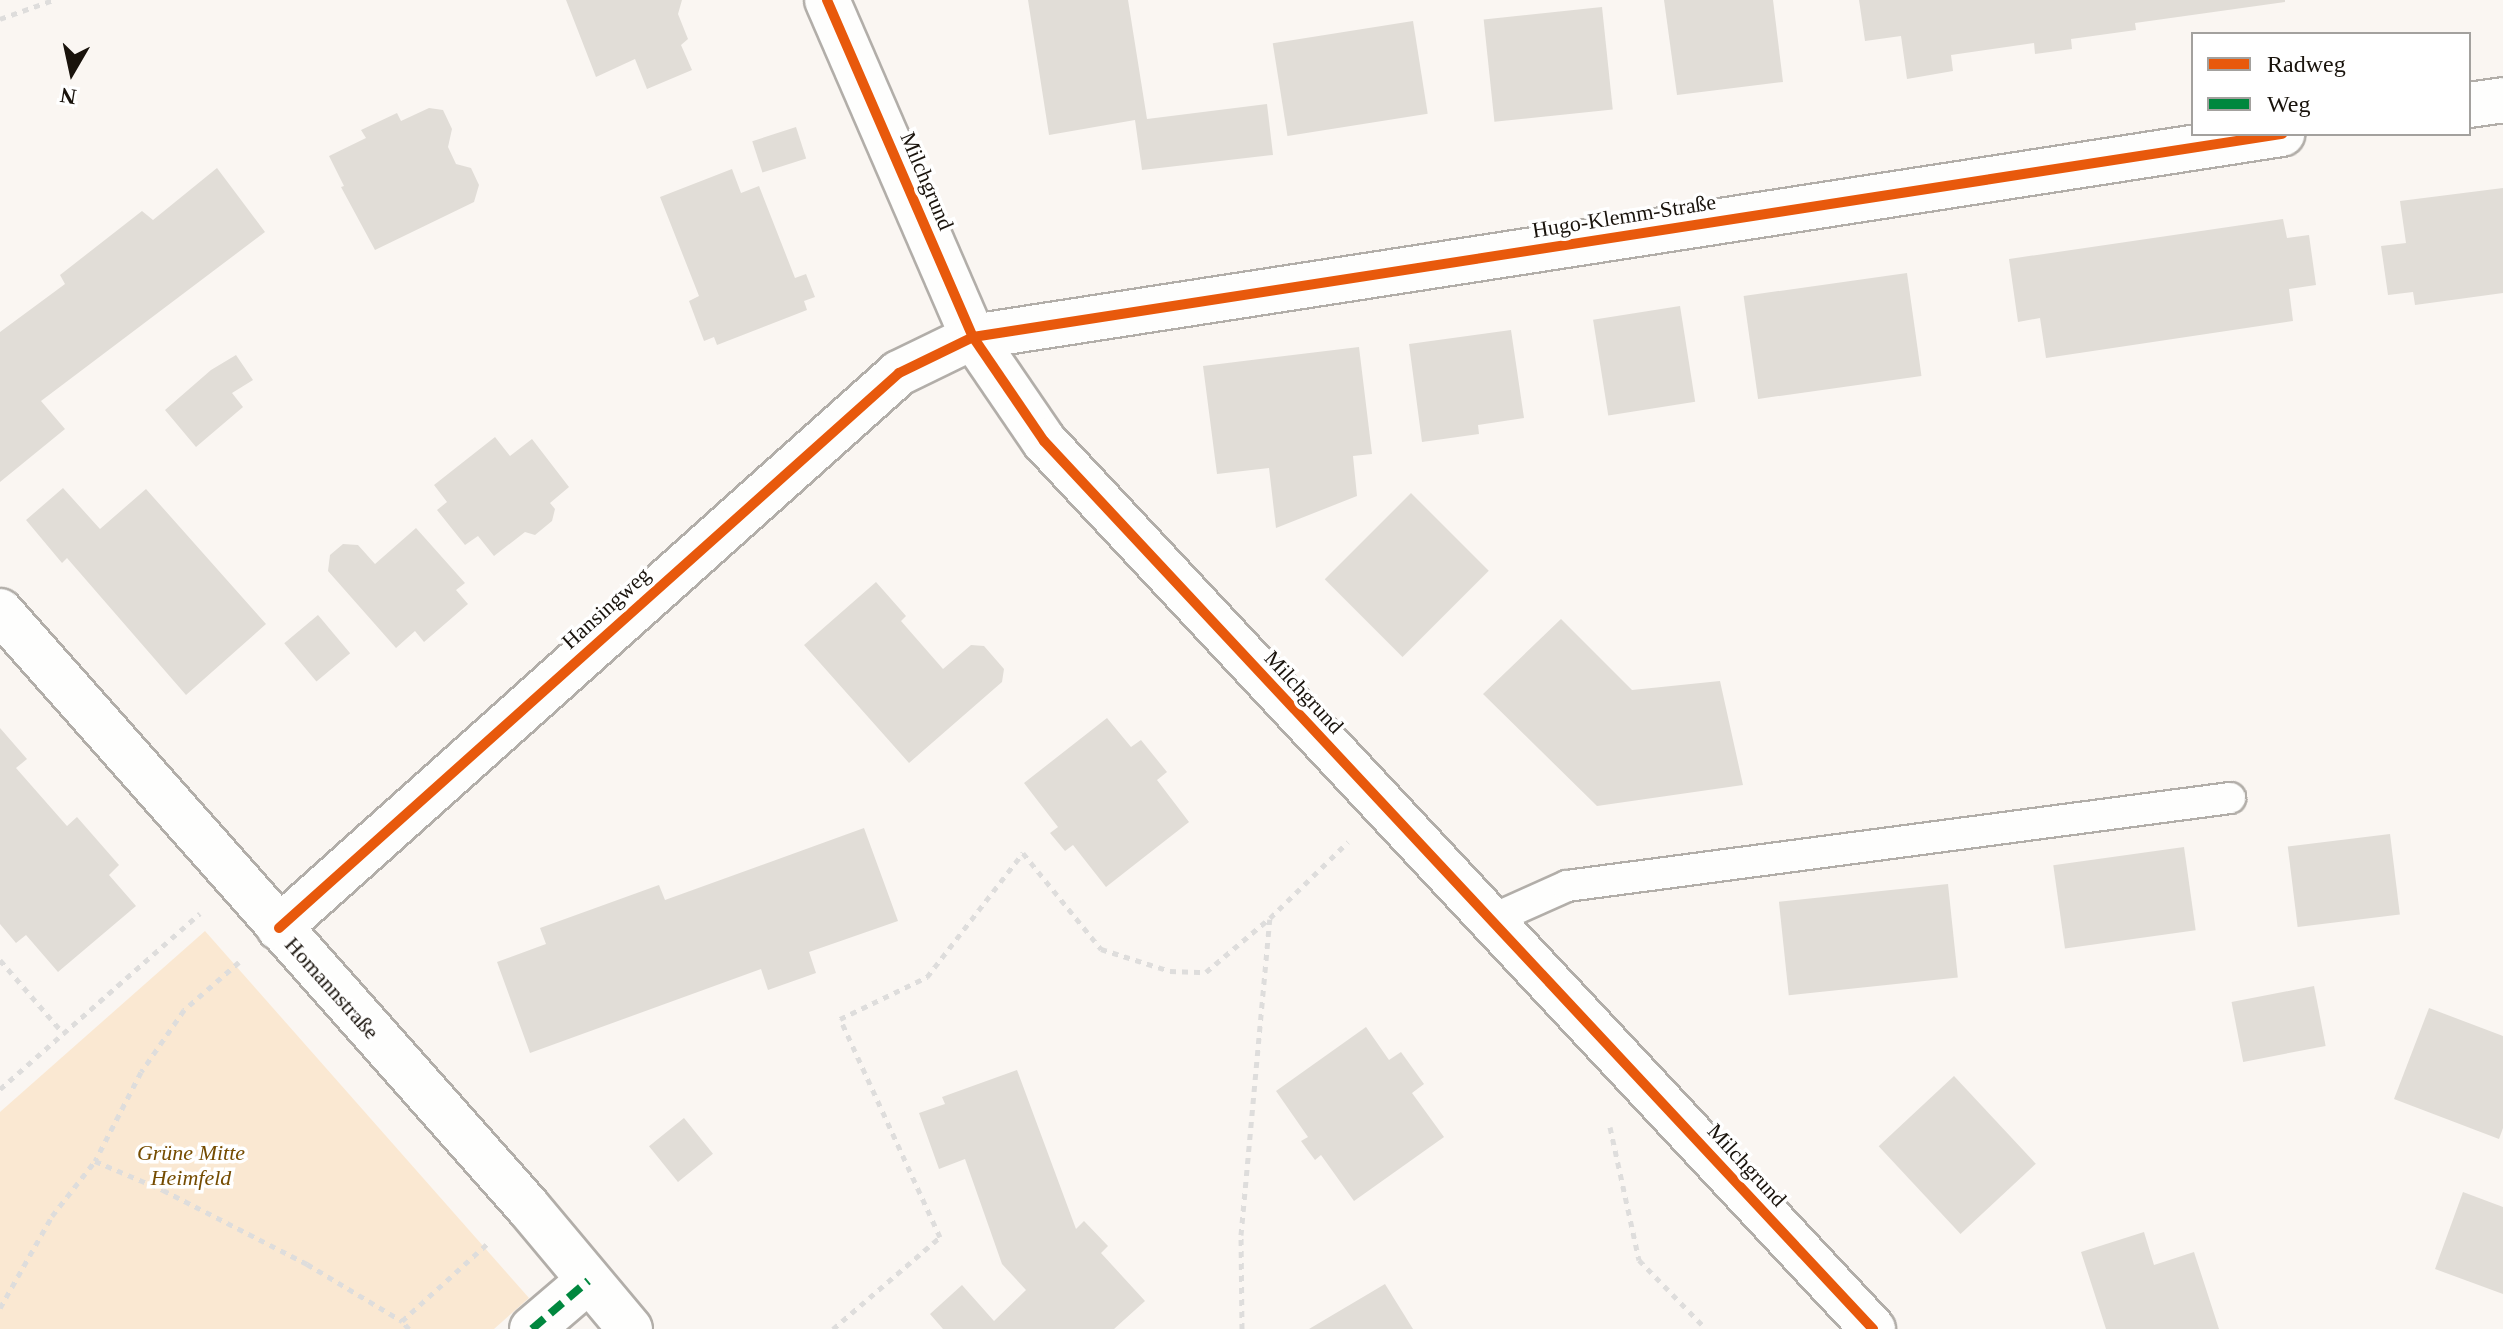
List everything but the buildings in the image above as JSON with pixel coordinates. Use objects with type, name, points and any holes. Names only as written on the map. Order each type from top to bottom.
[{"type":"street","name":"Milchgrund","points":[[827,0],[973,337],[1044,441],[1873,1329]]},
{"type":"street","points":[[2471,105],[2503,100]]},
{"type":"street","name":"Hugo-Klemm-Straße","points":[[973,337],[2269,136]]},
{"type":"street","name":"Hansingweg","points":[[279,928],[899,373],[973,337]]},
{"type":"street","name":"Homannstraße","points":[[0,611],[528,1207],[630,1329]]},
{"type":"street","points":[[532,1329],[588,1281]]},
{"type":"lane","points":[[1491,920],[1567,886],[2230,798]]},
{"type":"path","points":[[0,19],[53,0]]},
{"type":"path","points":[[833,1329],[940,1237],[840,1019],[927,977],[1023,853],[1101,949],[1170,971],[1206,972],[1270,918],[1384,807]]},
{"type":"path","points":[[0,1089],[236,880]]},
{"type":"path","points":[[1242,1329],[1241,1235],[1270,918]]},
{"type":"path","points":[[0,1308],[52,1216],[95,1161],[141,1072],[184,1010],[279,928]]},
{"type":"path","points":[[0,960],[63,1033]]},
{"type":"path","points":[[1608,1120],[1639,1260],[1706,1329]]},
{"type":"path","points":[[95,1161],[163,1190],[307,1264],[402,1321],[409,1329]]},
{"type":"path","points":[[402,1321],[528,1207]]},
{"type":"green space","name":"Grüne Mitte Heimfeld","points":[[205,931],[529,1298],[494,1329],[0,1329],[0,1112]]},
{"type":"marked path","points":[[532,1329],[588,1281]]},
{"type":"cycle path","points":[[827,0],[973,337],[1044,441],[1873,1329]]},
{"type":"cycle path","points":[[279,928],[899,373],[973,337],[2269,136]]}]
